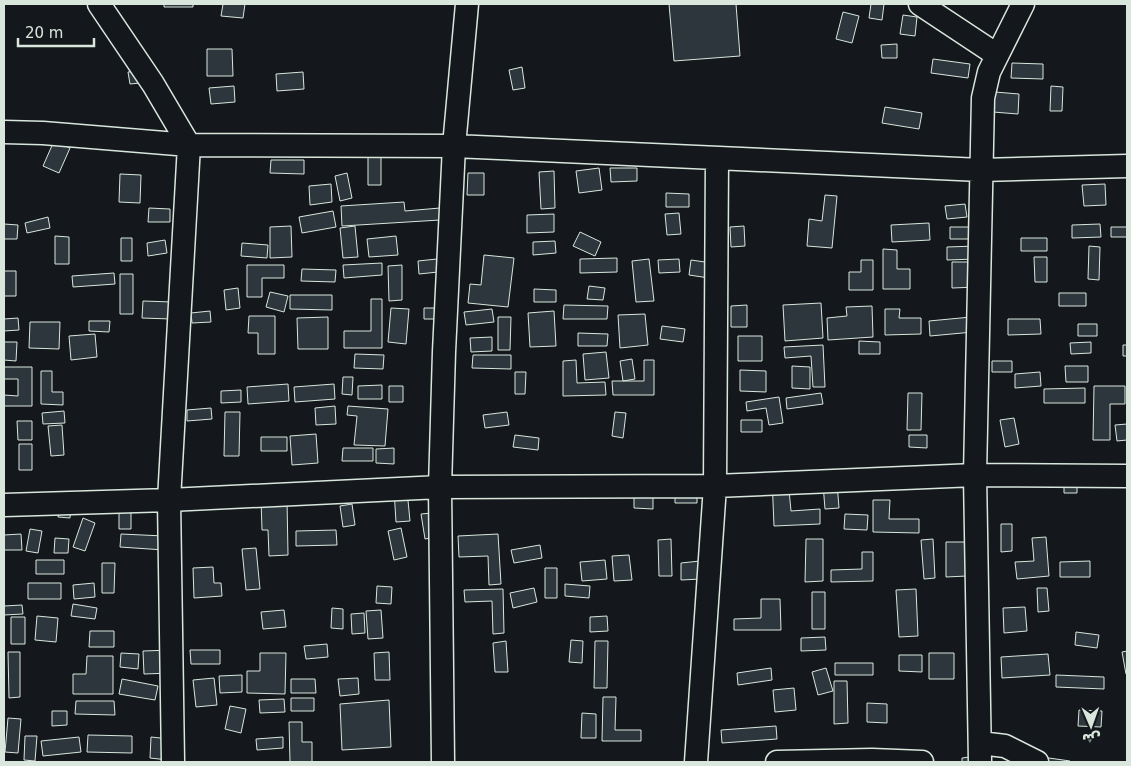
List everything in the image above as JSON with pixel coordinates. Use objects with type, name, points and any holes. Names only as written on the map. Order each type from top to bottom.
[{"type":"street","points":[[98,4],[153,84],[189,145],[169,500],[172,762]]},
{"type":"street","points":[[443,762],[440,487],[444,352],[454,146],[467,4]]},
{"type":"street","points":[[920,4],[997,55]]},
{"type":"street","points":[[1023,4],[989,72],[983,98],[975,475],[980,753],[1005,746],[1037,762]]},
{"type":"street","points":[[4,132],[43,133],[189,145],[454,146],[981,170],[1127,166]]},
{"type":"street","points":[[696,762],[715,486],[717,158]]},
{"type":"street","points":[[4,505],[169,500],[440,487],[715,486],[975,475],[1127,476]]},
{"type":"street","points":[[777,762],[872,760],[922,762]]},
{"type":"building","points":[[164,4],[193,4],[193,7],[164,7]]},
{"type":"building","points":[[223,4],[245,4],[243,18],[221,16]]},
{"type":"building","points":[[669,4],[736,4],[740,56],[674,61]]},
{"type":"building","points":[[871,4],[884,4],[882,20],[869,18]]},
{"type":"building","points":[[843,12],[859,16],[852,43],[836,39]]},
{"type":"building","points":[[903,15],[917,17],[915,36],[900,34]]},
{"type":"building","points":[[897,44],[897,58],[882,58],[881,45]]},
{"type":"building","points":[[207,49],[232,49],[233,76],[207,76]]},
{"type":"building","points":[[933,59],[970,64],[968,78],[931,73]]},
{"type":"building","points":[[1012,63],[1043,64],[1043,79],[1011,78]]},
{"type":"building","points":[[522,67],[525,88],[513,90],[509,70]]},
{"type":"building","points":[[151,70],[151,82],[130,84],[128,72]]},
{"type":"building","points":[[303,72],[304,89],[277,91],[276,74]]},
{"type":"building","points":[[234,86],[235,102],[211,104],[209,88]]},
{"type":"building","points":[[1051,86],[1063,87],[1062,111],[1050,111]]},
{"type":"building","points":[[995,92],[1019,94],[1018,114],[993,112]]},
{"type":"building","points":[[885,107],[922,113],[919,129],[882,123]]},
{"type":"building","points":[[54,141],[70,148],[59,173],[43,166]]},
{"type":"building","points":[[368,146],[381,147],[381,185],[368,185]]},
{"type":"building","points":[[271,160],[304,160],[304,174],[270,173]]},
{"type":"building","points":[[599,168],[602,190],[579,193],[576,171]]},
{"type":"building","points":[[610,168],[637,168],[637,181],[611,182]]},
{"type":"building","points":[[554,171],[555,208],[541,209],[539,172]]},
{"type":"building","points":[[347,173],[352,198],[340,201],[335,176]]},
{"type":"building","points":[[468,173],[484,173],[484,195],[467,195]]},
{"type":"building","points":[[120,174],[141,175],[140,203],[119,202]]},
{"type":"building","points":[[331,184],[332,202],[310,205],[309,186]]},
{"type":"building","points":[[1105,184],[1106,205],[1084,206],[1082,185]]},
{"type":"building","points":[[666,193],[689,194],[689,207],[666,207]]},
{"type":"building","points":[[825,195],[837,196],[832,248],[807,246],[809,219],[822,221]]},
{"type":"building","points":[[404,202],[405,211],[440,208],[440,220],[342,226],[341,206]]},
{"type":"building","points":[[965,204],[967,217],[947,219],[945,206]]},
{"type":"building","points":[[149,208],[170,209],[170,222],[148,222]]},
{"type":"building","points":[[333,211],[336,227],[302,233],[299,217]]},
{"type":"building","points":[[679,213],[681,234],[667,235],[665,214]]},
{"type":"building","points":[[554,214],[554,232],[527,233],[527,215]]},
{"type":"building","points":[[48,217],[50,228],[27,233],[25,223]]},
{"type":"building","points":[[929,223],[930,240],[892,242],[891,225]]},
{"type":"building","points":[[4,224],[18,225],[17,239],[4,239]]},
{"type":"building","points":[[1100,224],[1101,237],[1072,238],[1072,225]]},
{"type":"building","points":[[291,226],[292,257],[270,258],[270,227]]},
{"type":"building","points":[[355,226],[358,257],[343,258],[340,228]]},
{"type":"building","points":[[744,226],[745,246],[731,247],[730,227]]},
{"type":"building","points":[[950,227],[974,227],[974,239],[950,239]]},
{"type":"building","points":[[1111,227],[1127,227],[1127,237],[1111,237]]},
{"type":"building","points":[[580,232],[601,242],[595,256],[573,246]]},
{"type":"building","points":[[55,236],[69,237],[69,264],[55,264]]},
{"type":"building","points":[[396,236],[398,255],[369,257],[367,239]]},
{"type":"building","points":[[121,238],[132,238],[132,261],[121,261]]},
{"type":"building","points":[[1021,238],[1047,238],[1047,251],[1021,251]]},
{"type":"building","points":[[165,240],[167,253],[148,256],[147,243]]},
{"type":"building","points":[[555,241],[556,253],[533,255],[533,242]]},
{"type":"building","points":[[242,243],[268,245],[267,258],[241,256]]},
{"type":"building","points":[[976,246],[976,259],[947,260],[947,247]]},
{"type":"building","points":[[1089,246],[1100,247],[1099,280],[1088,279]]},
{"type":"building","points":[[883,249],[897,250],[897,269],[910,269],[910,289],[883,289]]},
{"type":"building","points":[[484,255],[514,258],[508,307],[468,303],[470,284],[481,285]]},
{"type":"building","points":[[1034,257],[1047,257],[1047,282],[1035,282]]},
{"type":"building","points":[[617,258],[617,272],[580,273],[580,259]]},
{"type":"building","points":[[437,259],[438,272],[419,274],[418,261]]},
{"type":"building","points":[[649,259],[654,301],[636,302],[632,261]]},
{"type":"building","points":[[679,259],[680,272],[659,273],[658,260]]},
{"type":"building","points":[[691,260],[712,263],[709,278],[689,275]]},
{"type":"building","points":[[861,260],[873,260],[873,290],[849,290],[849,272],[861,272]]},
{"type":"building","points":[[952,262],[977,262],[978,287],[952,288]]},
{"type":"building","points":[[382,263],[382,275],[344,278],[343,265]]},
{"type":"building","points":[[247,265],[284,265],[284,278],[262,278],[262,297],[247,297]]},
{"type":"building","points":[[402,265],[402,300],[389,301],[388,266]]},
{"type":"building","points":[[302,269],[336,270],[335,282],[301,281]]},
{"type":"building","points":[[4,271],[16,271],[16,296],[4,296]]},
{"type":"building","points":[[114,273],[115,284],[73,287],[72,276]]},
{"type":"building","points":[[120,274],[133,274],[133,314],[120,314]]},
{"type":"building","points":[[589,286],[605,288],[603,300],[587,299]]},
{"type":"building","points":[[238,288],[240,308],[226,310],[224,290]]},
{"type":"building","points":[[534,289],[556,290],[556,302],[534,302]]},
{"type":"building","points":[[270,292],[288,296],[284,312],[266,307]]},
{"type":"building","points":[[1059,293],[1086,293],[1086,306],[1059,306]]},
{"type":"building","points":[[290,295],[332,295],[332,310],[290,309]]},
{"type":"building","points":[[371,299],[382,299],[382,348],[344,348],[344,331],[371,331]]},
{"type":"building","points":[[143,301],[172,302],[171,319],[142,318]]},
{"type":"building","points":[[821,303],[823,338],[785,341],[783,305]]},
{"type":"building","points":[[564,305],[608,306],[607,319],[563,319]]},
{"type":"building","points":[[747,305],[747,327],[731,327],[731,306]]},
{"type":"building","points":[[872,306],[873,337],[828,340],[827,318],[847,316],[846,307]]},
{"type":"building","points":[[391,308],[409,309],[406,344],[388,342]]},
{"type":"building","points":[[424,308],[442,308],[442,319],[424,319]]},
{"type":"building","points":[[492,309],[494,322],[466,325],[464,312]]},
{"type":"building","points":[[885,309],[900,309],[899,318],[921,318],[921,334],[885,335]]},
{"type":"building","points":[[210,311],[211,322],[192,323],[191,313]]},
{"type":"building","points":[[554,311],[556,346],[530,347],[528,313]]},
{"type":"building","points":[[645,314],[648,345],[620,348],[618,315]]},
{"type":"building","points":[[249,316],[275,316],[275,354],[258,354],[258,333],[248,333]]},
{"type":"building","points":[[328,317],[328,349],[298,349],[297,318]]},
{"type":"building","points":[[498,317],[511,317],[510,350],[498,350]]},
{"type":"building","points":[[971,317],[973,332],[930,336],[929,321]]},
{"type":"building","points":[[18,318],[19,330],[4,331],[4,319]]},
{"type":"building","points":[[1008,319],[1040,319],[1041,334],[1008,335]]},
{"type":"building","points":[[89,321],[110,321],[109,332],[89,331]]},
{"type":"building","points":[[30,322],[60,322],[59,349],[29,348]]},
{"type":"building","points":[[1078,324],[1097,324],[1097,336],[1078,336]]},
{"type":"building","points":[[662,326],[685,329],[683,342],[660,339]]},
{"type":"building","points":[[578,333],[608,334],[607,346],[578,346]]},
{"type":"building","points":[[95,334],[97,357],[71,360],[69,336]]},
{"type":"building","points":[[738,336],[762,336],[762,361],[738,361]]},
{"type":"building","points":[[492,337],[492,351],[471,352],[470,338]]},
{"type":"building","points":[[859,341],[880,342],[880,354],[859,354]]},
{"type":"building","points":[[4,342],[17,342],[16,361],[4,360]]},
{"type":"building","points":[[1091,342],[1091,353],[1071,354],[1070,343]]},
{"type":"building","points":[[823,345],[825,387],[813,387],[811,356],[785,358],[784,347]]},
{"type":"building","points":[[1123,345],[1127,345],[1127,356],[1123,356]]},
{"type":"building","points":[[606,352],[609,378],[585,380],[583,354]]},
{"type":"building","points":[[355,354],[384,355],[383,369],[354,368]]},
{"type":"building","points":[[473,355],[511,355],[511,369],[472,368]]},
{"type":"building","points":[[632,359],[635,379],[623,381],[620,361]]},
{"type":"building","points":[[576,360],[577,383],[605,382],[606,395],[563,396],[563,361]]},
{"type":"building","points":[[644,360],[654,360],[654,395],[613,395],[612,381],[644,381]]},
{"type":"building","points":[[992,361],[1012,361],[1012,372],[992,372]]},
{"type":"building","points":[[792,366],[810,367],[810,389],[792,388]]},
{"type":"building","points":[[1065,366],[1088,366],[1088,382],[1066,382]]},
{"type":"building","points":[[4,367],[32,367],[32,406],[4,406],[4,395],[18,396],[18,379],[4,379]]},
{"type":"building","points":[[740,370],[766,371],[766,392],[740,391]]},
{"type":"building","points":[[41,371],[52,371],[52,392],[63,392],[63,405],[41,404]]},
{"type":"building","points":[[515,372],[526,372],[525,394],[515,394]]},
{"type":"building","points":[[1040,372],[1041,386],[1015,388],[1015,374]]},
{"type":"building","points":[[343,377],[353,377],[352,395],[342,394]]},
{"type":"building","points":[[288,384],[289,401],[248,404],[247,387]]},
{"type":"building","points":[[334,384],[335,399],[295,402],[294,387]]},
{"type":"building","points":[[382,385],[382,399],[358,399],[358,386]]},
{"type":"building","points":[[389,386],[403,386],[403,402],[389,402]]},
{"type":"building","points":[[1094,386],[1125,386],[1125,404],[1110,404],[1110,440],[1093,440]]},
{"type":"building","points":[[1085,388],[1085,403],[1044,403],[1044,389]]},
{"type":"building","points":[[241,390],[241,402],[221,403],[221,391]]},
{"type":"building","points":[[821,393],[823,404],[787,409],[786,398]]},
{"type":"building","points":[[908,393],[922,393],[921,430],[907,430]]},
{"type":"building","points":[[779,397],[783,423],[769,425],[766,408],[747,411],[746,402]]},
{"type":"building","points":[[335,406],[336,424],[316,425],[315,408]]},
{"type":"building","points":[[348,406],[388,409],[385,446],[354,445],[357,416],[347,415]]},
{"type":"building","points":[[211,408],[212,419],[187,421],[187,410]]},
{"type":"building","points":[[64,411],[65,423],[43,424],[42,413]]},
{"type":"building","points":[[225,412],[240,412],[239,456],[224,456]]},
{"type":"building","points":[[507,412],[509,425],[485,428],[483,415]]},
{"type":"building","points":[[615,412],[626,413],[623,438],[612,436]]},
{"type":"building","points":[[1014,418],[1019,444],[1005,447],[1000,420]]},
{"type":"building","points":[[741,420],[762,420],[762,432],[741,432]]},
{"type":"building","points":[[17,421],[32,421],[32,440],[18,440]]},
{"type":"building","points":[[1127,424],[1127,440],[1117,441],[1115,425]]},
{"type":"building","points":[[62,425],[64,455],[51,456],[48,426]]},
{"type":"building","points":[[316,434],[318,463],[292,465],[290,436]]},
{"type":"building","points":[[515,435],[539,438],[538,450],[513,447]]},
{"type":"building","points":[[909,435],[927,435],[927,448],[909,447]]},
{"type":"building","points":[[261,437],[287,437],[287,451],[261,451]]},
{"type":"building","points":[[19,444],[32,444],[32,470],[19,470]]},
{"type":"building","points":[[343,448],[373,448],[373,461],[342,461]]},
{"type":"building","points":[[394,448],[394,464],[376,463],[376,449]]},
{"type":"building","points":[[1064,469],[1077,469],[1077,493],[1064,493]]},
{"type":"building","points":[[772,478],[789,490],[791,511],[820,509],[820,524],[774,526]]},
{"type":"building","points":[[837,483],[839,508],[825,509],[823,484]]},
{"type":"building","points":[[394,490],[407,490],[410,521],[396,522]]},
{"type":"building","points":[[675,490],[697,490],[697,503],[675,503]]},
{"type":"building","points":[[634,491],[653,491],[653,509],[634,508]]},
{"type":"building","points":[[261,499],[287,499],[288,555],[269,556],[268,530],[262,530]]},
{"type":"building","points":[[59,500],[71,501],[70,518],[58,517]]},
{"type":"building","points":[[873,500],[890,500],[889,519],[919,519],[919,533],[873,532]]},
{"type":"building","points":[[352,504],[355,525],[343,527],[340,506]]},
{"type":"building","points":[[119,512],[131,512],[131,529],[119,529]]},
{"type":"building","points":[[432,513],[435,537],[425,539],[421,514]]},
{"type":"building","points":[[845,514],[868,515],[867,530],[844,529]]},
{"type":"building","points":[[83,518],[95,523],[85,551],[73,547]]},
{"type":"building","points":[[1001,524],[1012,524],[1012,551],[1001,552]]},
{"type":"building","points":[[401,528],[407,557],[394,560],[388,531]]},
{"type":"building","points":[[30,529],[42,531],[38,553],[26,551]]},
{"type":"building","points":[[336,530],[337,545],[296,546],[296,531]]},
{"type":"building","points":[[21,534],[22,550],[4,550],[4,535]]},
{"type":"building","points":[[121,534],[164,536],[164,550],[120,547]]},
{"type":"building","points":[[498,534],[501,584],[489,585],[488,556],[459,557],[458,536]]},
{"type":"building","points":[[1046,537],[1049,576],[1017,579],[1015,562],[1034,561],[1032,538]]},
{"type":"building","points":[[55,538],[69,539],[68,553],[54,553]]},
{"type":"building","points":[[671,539],[672,576],[659,576],[658,540]]},
{"type":"building","points":[[806,539],[823,539],[823,581],[805,582]]},
{"type":"building","points":[[933,539],[935,578],[924,579],[921,540]]},
{"type":"building","points":[[946,542],[981,542],[967,576],[946,577]]},
{"type":"building","points":[[540,545],[542,558],[514,563],[511,550]]},
{"type":"building","points":[[256,548],[260,589],[246,590],[242,549]]},
{"type":"building","points":[[862,552],[873,552],[873,581],[831,582],[831,570],[862,569]]},
{"type":"building","points":[[629,555],[632,580],[614,581],[612,556]]},
{"type":"building","points":[[36,560],[64,560],[64,574],[36,574]]},
{"type":"building","points":[[605,560],[607,579],[582,581],[580,562]]},
{"type":"building","points":[[700,561],[701,579],[681,580],[681,563]]},
{"type":"building","points":[[1090,561],[1090,577],[1060,577],[1060,562]]},
{"type":"building","points":[[102,563],[115,563],[114,593],[102,593]]},
{"type":"building","points":[[213,567],[214,583],[221,583],[222,596],[194,598],[193,568]]},
{"type":"building","points":[[545,568],[557,568],[557,598],[545,598]]},
{"type":"building","points":[[28,583],[61,583],[61,599],[28,599]]},
{"type":"building","points":[[94,583],[95,597],[74,599],[73,585]]},
{"type":"building","points":[[565,584],[590,586],[589,598],[565,596]]},
{"type":"building","points":[[377,586],[392,587],[391,604],[376,603]]},
{"type":"building","points":[[534,588],[537,602],[513,608],[510,593]]},
{"type":"building","points":[[1037,588],[1047,588],[1049,611],[1038,612]]},
{"type":"building","points":[[503,589],[504,633],[493,634],[492,601],[465,602],[464,590]]},
{"type":"building","points":[[916,589],[918,636],[899,637],[896,590]]},
{"type":"building","points":[[812,592],[825,592],[825,629],[812,629]]},
{"type":"building","points":[[761,599],[780,599],[781,630],[734,630],[734,619],[761,618]]},
{"type":"building","points":[[73,604],[97,608],[95,619],[71,616]]},
{"type":"building","points":[[22,605],[23,614],[4,615],[4,606]]},
{"type":"building","points":[[1025,607],[1027,631],[1004,633],[1003,608]]},
{"type":"building","points":[[332,608],[343,609],[343,629],[331,628]]},
{"type":"building","points":[[284,610],[286,627],[263,629],[261,612]]},
{"type":"building","points":[[381,610],[383,638],[368,639],[366,611]]},
{"type":"building","points":[[364,613],[365,633],[352,634],[351,614]]},
{"type":"building","points":[[37,616],[58,618],[56,642],[35,640]]},
{"type":"building","points":[[607,616],[608,631],[590,632],[590,617]]},
{"type":"building","points":[[11,617],[25,617],[25,644],[11,644]]},
{"type":"building","points":[[90,631],[114,631],[114,647],[89,647]]},
{"type":"building","points":[[1076,632],[1099,635],[1097,648],[1075,645]]},
{"type":"building","points":[[825,637],[826,650],[801,651],[801,638]]},
{"type":"building","points":[[571,640],[583,641],[582,663],[569,662]]},
{"type":"building","points":[[506,641],[508,672],[495,672],[493,643]]},
{"type":"building","points":[[595,641],[608,641],[607,688],[594,688]]},
{"type":"building","points":[[327,644],[328,657],[306,659],[304,646]]},
{"type":"building","points":[[171,650],[172,673],[144,674],[143,651]]},
{"type":"building","points":[[190,650],[220,650],[220,664],[191,664]]},
{"type":"building","points":[[1127,651],[1127,674],[1126,674],[1122,652]]},
{"type":"building","points":[[8,652],[20,652],[20,697],[9,698]]},
{"type":"building","points":[[389,652],[390,680],[375,680],[374,653]]},
{"type":"building","points":[[121,653],[139,654],[138,669],[120,667]]},
{"type":"building","points":[[260,653],[286,653],[285,694],[247,693],[247,671],[260,671]]},
{"type":"building","points":[[929,653],[954,653],[954,679],[929,679]]},
{"type":"building","points":[[1048,654],[1050,675],[1002,678],[1001,657]]},
{"type":"building","points":[[899,655],[922,655],[922,672],[899,671]]},
{"type":"building","points":[[87,656],[113,656],[113,694],[73,694],[73,674],[86,674]]},
{"type":"building","points":[[835,663],[873,663],[873,675],[835,675]]},
{"type":"building","points":[[771,668],[772,680],[738,685],[737,673]]},
{"type":"building","points":[[826,668],[833,691],[818,695],[812,672]]},
{"type":"building","points":[[242,675],[242,692],[220,693],[219,676]]},
{"type":"building","points":[[1056,675],[1104,677],[1104,689],[1056,687]]},
{"type":"building","points":[[214,678],[217,705],[196,707],[193,680]]},
{"type":"building","points":[[358,678],[359,694],[340,696],[338,679]]},
{"type":"building","points":[[122,679],[158,686],[155,700],[119,694]]},
{"type":"building","points":[[291,679],[315,679],[316,693],[291,693]]},
{"type":"building","points":[[834,681],[847,681],[848,723],[834,724]]},
{"type":"building","points":[[794,688],[796,710],[775,712],[773,690]]},
{"type":"building","points":[[603,697],[616,697],[615,730],[641,730],[641,741],[602,741]]},
{"type":"building","points":[[291,698],[314,698],[314,711],[291,711]]},
{"type":"building","points":[[284,699],[285,712],[260,713],[259,700]]},
{"type":"building","points":[[389,700],[391,747],[342,750],[340,704]]},
{"type":"building","points":[[76,701],[114,701],[115,715],[75,714]]},
{"type":"building","points":[[867,703],[887,704],[887,723],[867,722]]},
{"type":"building","points":[[230,706],[246,709],[241,733],[225,729]]},
{"type":"building","points":[[1079,710],[1102,711],[1101,727],[1078,726]]},
{"type":"building","points":[[52,711],[67,711],[67,725],[52,726]]},
{"type":"building","points":[[582,713],[596,714],[596,738],[581,738]]},
{"type":"building","points":[[8,718],[21,719],[18,753],[5,752]]},
{"type":"building","points":[[289,722],[302,722],[302,742],[312,742],[312,762],[290,762]]},
{"type":"building","points":[[776,726],[777,739],[722,743],[721,730]]},
{"type":"building","points":[[88,735],[132,736],[132,753],[87,752]]},
{"type":"building","points":[[25,736],[37,736],[35,761],[24,760]]},
{"type":"building","points":[[79,737],[81,752],[43,756],[41,741]]},
{"type":"building","points":[[151,737],[170,739],[168,760],[150,758]]},
{"type":"building","points":[[283,737],[283,748],[257,750],[256,739]]},
{"type":"building","points":[[976,756],[977,762],[962,762],[962,758]]},
{"type":"building","points":[[1042,757],[1070,761],[1042,762]]}]
